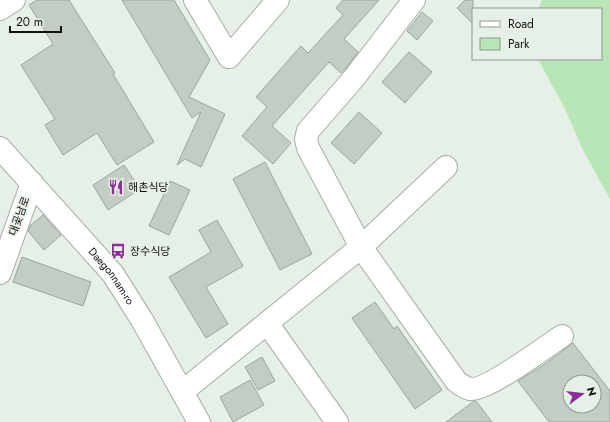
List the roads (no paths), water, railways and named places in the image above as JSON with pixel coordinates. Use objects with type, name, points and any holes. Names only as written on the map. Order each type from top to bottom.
[{"type":"street","points":[[0,9],[14,0]]},
{"type":"street","points":[[195,0],[229,57],[278,0]]},
{"type":"street","points":[[414,0],[354,78],[308,131],[306,139],[308,148],[361,247],[424,338],[456,381],[470,389],[490,383],[562,336]]},
{"type":"street","name":"Daegonnam-ro","points":[[0,148],[113,274],[142,320],[199,422]]},
{"type":"street","points":[[182,392],[361,247],[446,167]]},
{"type":"street","name":"대곶남로","points":[[0,273],[32,183]]},
{"type":"street","points":[[267,323],[337,422]]},
{"type":"place","name":"해촌식당","points":[[116,187]]},
{"type":"place","name":"장수식당","points":[[118,251]]}]
